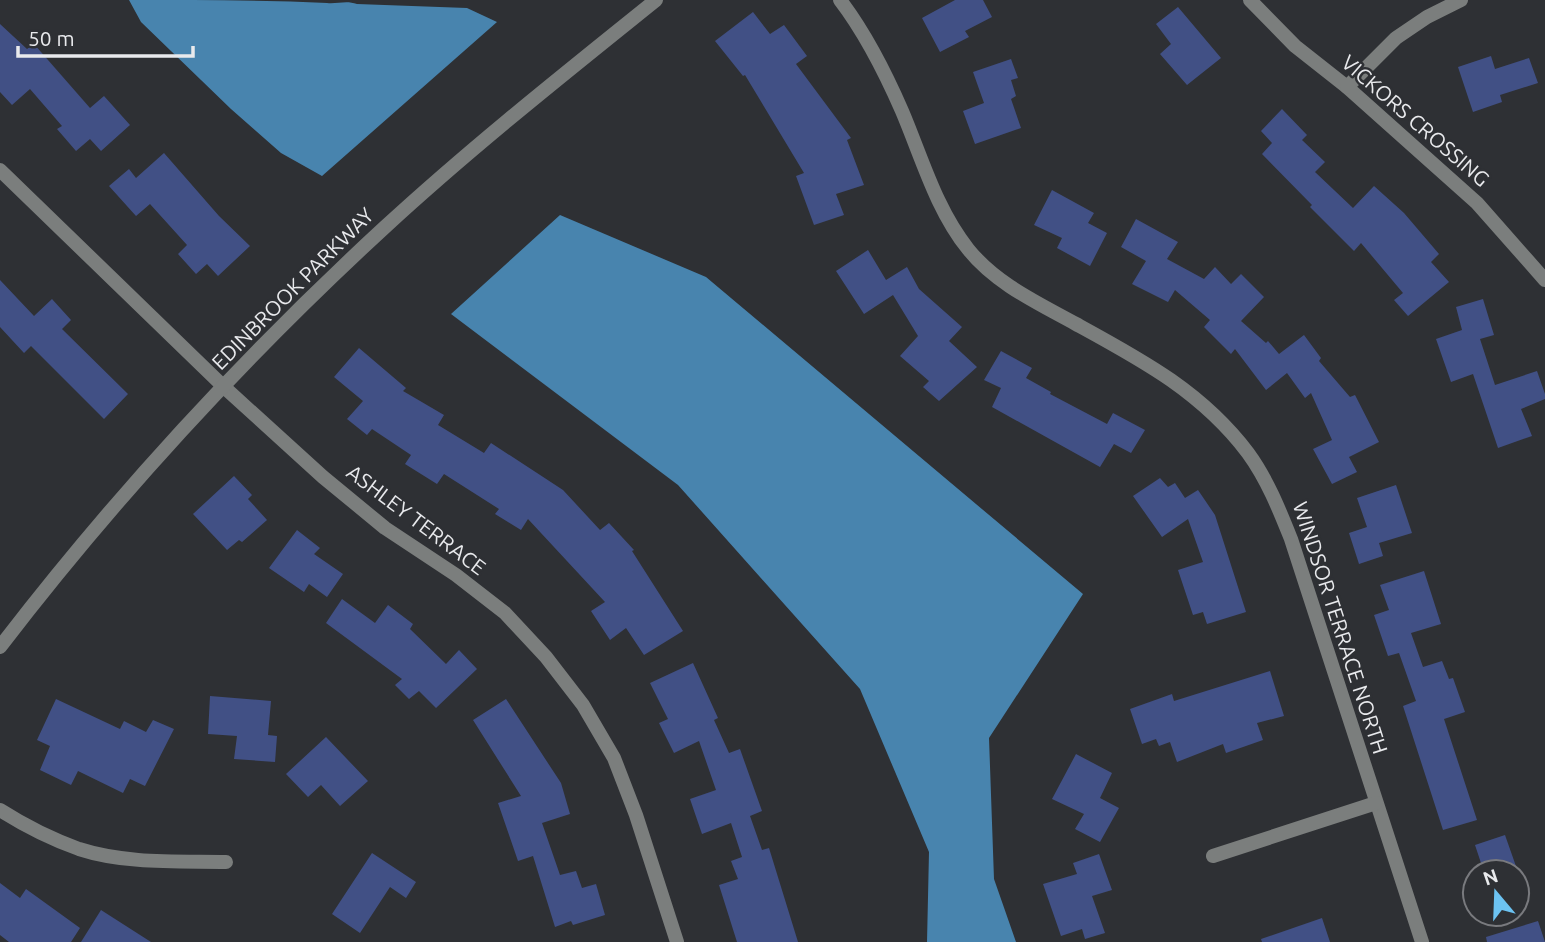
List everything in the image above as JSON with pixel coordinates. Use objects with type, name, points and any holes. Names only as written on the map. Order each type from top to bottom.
[{"type":"street","name":"EDINBROOK PARKWAY","points":[[0,647],[79,547],[224,387],[384,228],[531,100],[656,0]]},
{"type":"street","name":"WINDSOR TERRACE NORTH","points":[[840,0],[880,62],[932,188],[968,250],[996,277],[1025,296],[1146,361],[1182,386],[1219,419],[1249,454],[1273,494],[1291,538],[1422,942]]},
{"type":"street","name":"VICKORS CROSSING","points":[[1250,0],[1295,46],[1347,87],[1478,203],[1545,280]]},
{"type":"street","points":[[1347,87],[1396,38],[1427,17],[1461,0]]},
{"type":"street","name":"ASHLEY TERRACE","points":[[0,170],[224,387],[323,477],[385,528],[456,575],[505,613],[546,657],[583,705],[614,758],[636,815],[677,942]]},
{"type":"street","points":[[1213,856],[1376,803]]},
{"type":"street","points":[[0,810],[46,836],[81,850],[123,858],[226,862]]},
{"type":"water","points":[[129,0],[346,2],[467,8],[497,22],[322,176],[281,153],[231,109],[141,22]]},
{"type":"water","points":[[560,215],[706,277],[1083,594],[989,738],[994,879],[1016,942],[927,942],[929,852],[860,689],[678,485],[451,314]]},
{"type":"building","points":[[955,0],[983,0],[992,17],[965,31],[969,37],[940,52],[922,18]]},
{"type":"building","points":[[1178,7],[1221,58],[1187,85],[1160,54],[1171,44],[1156,24]]},
{"type":"building","points":[[753,12],[770,34],[784,25],[807,56],[796,64],[851,138],[847,140],[864,185],[836,194],[844,215],[814,225],[796,176],[804,173],[745,75],[743,76],[715,41]]},
{"type":"building","points":[[0,24],[27,49],[34,44],[90,108],[104,96],[130,125],[101,151],[90,139],[76,151],[57,129],[62,126],[30,89],[12,105],[0,92]]},
{"type":"building","points":[[1491,56],[1495,69],[1529,58],[1538,83],[1500,95],[1502,102],[1473,112],[1458,67]]},
{"type":"building","points":[[1011,59],[1018,78],[1011,80],[1016,96],[1011,99],[1021,128],[975,144],[963,111],[984,103],[973,72]]},
{"type":"building","points":[[1282,109],[1307,135],[1302,140],[1325,162],[1315,172],[1353,208],[1374,186],[1404,213],[1439,254],[1431,262],[1449,282],[1408,316],[1394,300],[1403,293],[1361,243],[1354,251],[1262,154],[1272,143],[1261,131]]},
{"type":"building","points":[[164,153],[219,216],[250,246],[218,276],[207,264],[196,274],[178,254],[187,245],[150,204],[136,216],[109,186],[129,169],[136,178]]},
{"type":"building","points":[[1052,190],[1094,213],[1088,223],[1107,233],[1090,266],[1057,248],[1062,238],[1034,225]]},
{"type":"building","points":[[1136,219],[1178,242],[1167,259],[1204,279],[1215,267],[1231,284],[1241,274],[1264,297],[1241,321],[1266,343],[1268,341],[1279,354],[1304,335],[1321,358],[1319,361],[1350,397],[1355,395],[1379,442],[1349,457],[1357,472],[1332,484],[1313,449],[1332,440],[1311,393],[1305,398],[1287,373],[1266,390],[1235,349],[1231,354],[1204,327],[1210,320],[1175,290],[1168,302],[1132,284],[1146,261],[1121,247]]},
{"type":"building","points":[[868,250],[886,280],[907,267],[919,289],[962,327],[949,341],[977,367],[939,401],[923,387],[929,381],[900,356],[918,336],[893,295],[864,314],[836,271]]},
{"type":"building","points":[[0,280],[34,316],[52,299],[71,320],[62,329],[128,394],[104,419],[31,346],[24,353],[0,327]]},
{"type":"building","points":[[1483,299],[1494,335],[1480,339],[1495,385],[1537,371],[1545,394],[1545,399],[1521,409],[1532,436],[1498,448],[1473,374],[1451,382],[1436,339],[1462,330],[1456,307]]},
{"type":"building","points":[[359,348],[406,388],[403,391],[444,415],[438,425],[484,453],[491,443],[563,490],[600,530],[609,523],[634,550],[632,551],[683,631],[644,655],[626,628],[610,640],[591,611],[605,602],[528,519],[521,530],[495,514],[499,509],[444,474],[437,484],[405,464],[411,455],[372,429],[367,435],[347,419],[363,401],[334,377]]},
{"type":"building","points":[[1001,351],[1032,368],[1026,378],[1051,392],[1050,394],[1107,424],[1113,413],[1145,430],[1131,453],[1114,444],[1100,467],[992,407],[1001,388],[984,380]]},
{"type":"building","points":[[234,476],[252,495],[248,499],[267,520],[242,542],[239,540],[227,550],[193,514]]},
{"type":"building","points":[[1160,478],[1168,487],[1175,483],[1185,498],[1198,490],[1215,515],[1246,612],[1207,624],[1203,612],[1193,615],[1178,570],[1203,562],[1188,519],[1162,537],[1133,496]]},
{"type":"building","points":[[1396,485],[1412,533],[1379,543],[1383,556],[1359,564],[1349,533],[1367,527],[1357,498]]},
{"type":"building","points":[[297,530],[320,548],[314,554],[343,574],[327,597],[309,584],[304,592],[269,568]]},
{"type":"building","points":[[1424,571],[1441,624],[1411,633],[1423,667],[1442,661],[1449,679],[1453,678],[1465,712],[1444,719],[1477,820],[1443,830],[1403,706],[1416,701],[1399,653],[1388,656],[1374,615],[1389,610],[1380,585]]},
{"type":"building","points":[[342,599],[375,623],[388,605],[413,624],[410,629],[446,664],[459,650],[477,669],[436,708],[419,691],[409,699],[395,685],[402,679],[326,623]]},
{"type":"building","points":[[693,663],[718,718],[714,720],[729,753],[740,749],[762,811],[750,816],[762,850],[769,848],[798,942],[737,942],[719,885],[738,879],[731,861],[742,857],[731,823],[702,834],[690,799],[716,790],[699,741],[674,753],[659,723],[668,719],[650,683]]},
{"type":"building","points":[[1270,671],[1284,716],[1257,723],[1263,740],[1226,753],[1223,744],[1177,762],[1170,742],[1159,746],[1156,739],[1142,744],[1130,709],[1172,694],[1174,701]]},
{"type":"building","points":[[210,696],[271,701],[268,735],[277,736],[275,762],[234,759],[237,736],[208,734]]},
{"type":"building","points":[[56,699],[120,729],[124,721],[146,732],[153,720],[174,729],[145,786],[130,779],[123,793],[78,771],[71,785],[40,770],[50,746],[37,740]]},
{"type":"building","points":[[506,699],[561,783],[570,814],[542,823],[560,875],[576,871],[582,888],[596,884],[605,915],[573,925],[571,921],[555,927],[533,856],[518,861],[498,803],[521,796],[473,720]]},
{"type":"building","points":[[326,737],[368,781],[340,806],[321,785],[308,797],[286,774]]},
{"type":"building","points":[[1076,754],[1112,773],[1100,798],[1119,808],[1100,842],[1075,829],[1084,814],[1052,799]]},
{"type":"building","points":[[1505,835],[1513,858],[1479,858],[1475,845]]},
{"type":"building","points":[[372,853],[416,882],[406,898],[390,887],[360,933],[332,914]]},
{"type":"building","points":[[1099,854],[1112,890],[1092,896],[1105,933],[1085,939],[1082,929],[1061,936],[1043,884],[1077,874],[1073,863]]},
{"type":"building","points":[[0,883],[20,898],[26,889],[80,928],[71,942],[9,942],[0,935]]},
{"type":"building","points":[[101,910],[151,942],[81,942]]},
{"type":"building","points":[[1322,918],[1330,942],[1262,942],[1261,939]]},
{"type":"building","points":[[1538,921],[1545,942],[1487,942],[1486,937],[1515,928],[1531,928],[1531,923]]}]
